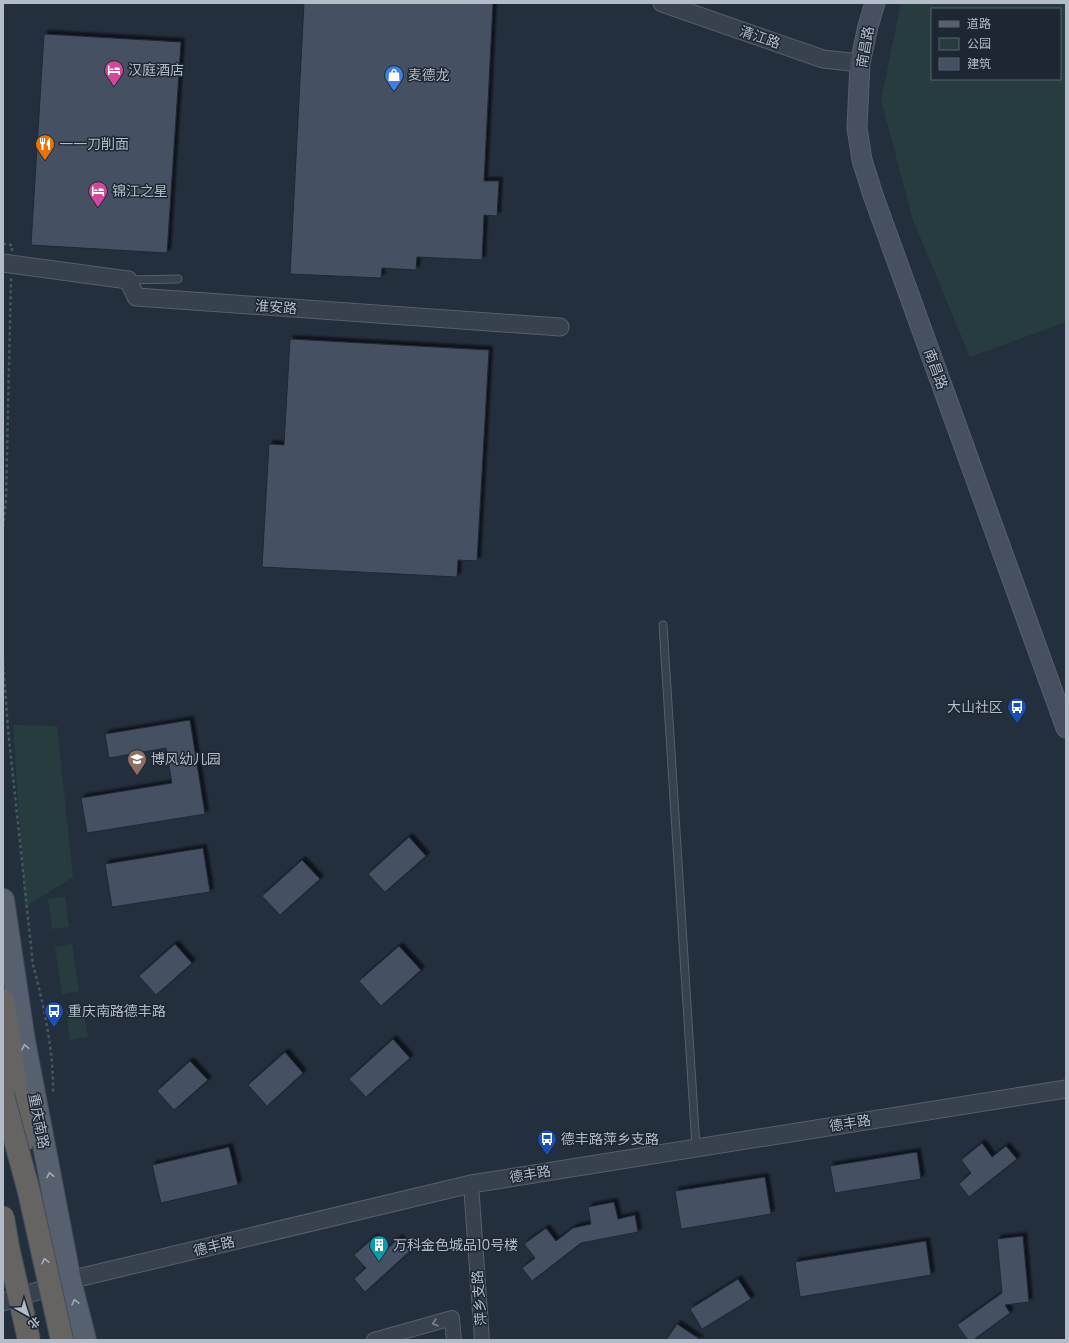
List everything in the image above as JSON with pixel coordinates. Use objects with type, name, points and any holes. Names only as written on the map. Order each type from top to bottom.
[{"type":"highway","points":[[3,1000],[29,1192]]},
{"type":"highway","points":[[3,1095],[29,1192],[62,1340]]},
{"type":"highway","points":[[3,1217],[5,1240],[29,1340]]},
{"type":"main road","name":"南昌路","points":[[875,3],[868,26],[860,63],[857,128],[862,160],[873,195],[1060,696],[1066,728]]},
{"type":"main road","name":"重庆南路","points":[[3,900],[24,1041],[70,1281],[85,1340]]},
{"type":"street","name":"清江路","points":[[662,3],[823,59],[860,63]]},
{"type":"street","points":[[7,264],[128,280]]},
{"type":"street","name":"淮安路","points":[[128,280],[136,297],[560,327]]},
{"type":"street","name":"德丰路","points":[[3,1302],[70,1281],[471,1184],[1066,1089]]},
{"type":"street","name":"萍乡支路","points":[[471,1184],[482,1340]]},
{"type":"street","points":[[374,1340],[452,1318],[454,1340]]},
{"type":"lane","points":[[128,280],[178,279]]},
{"type":"lane","points":[[663,625],[696,1148]]},
{"type":"path","points":[[3,244],[12,245],[7,264],[6,500],[3,527]]},
{"type":"path","points":[[3,660],[8,729],[33,965],[42,998],[54,1076],[53,1100]]},
{"type":"green space","points":[[901,3],[1066,3],[1066,322],[970,357],[913,220],[881,100]]},
{"type":"green space","points":[[13,725],[57,726],[73,877],[25,907]]},
{"type":"green space","points":[[65,897],[69,927],[52,929],[48,899]]},
{"type":"green space","points":[[72,944],[79,991],[62,994],[55,947]]},
{"type":"green space","points":[[83,1008],[88,1037],[70,1040],[66,1011]]},
{"type":"building","name":"麦德龙","points":[[304,3],[493,3],[484,181],[499,181],[497,216],[484,215],[482,260],[417,257],[416,270],[382,268],[381,278],[290,274]]},
{"type":"building","points":[[44,34],[181,42],[167,253],[31,245]]},
{"type":"building","points":[[290,339],[489,350],[477,561],[458,560],[457,577],[262,567],[269,444],[284,445]]},
{"type":"building","points":[[190,720],[205,814],[87,833],[81,798],[172,783],[166,748],[109,758],[105,734]]},
{"type":"building","points":[[409,837],[426,856],[385,892],[368,874]]},
{"type":"building","points":[[203,848],[210,892],[112,907],[105,864]]},
{"type":"building","points":[[302,860],[320,879],[280,915],[262,896]]},
{"type":"building","points":[[175,944],[192,963],[156,995],[139,976]]},
{"type":"building","points":[[399,946],[421,970],[381,1006],[359,981]]},
{"type":"building","points":[[393,1039],[410,1058],[366,1097],[349,1079]]},
{"type":"building","points":[[285,1052],[303,1073],[267,1106],[248,1085]]},
{"type":"building","points":[[190,1061],[208,1080],[174,1110],[157,1091]]},
{"type":"building","points":[[982,1143],[992,1157],[1006,1146],[1017,1159],[969,1197],[959,1184],[971,1173],[961,1160]]},
{"type":"building","points":[[229,1147],[238,1185],[161,1203],[152,1165]]},
{"type":"building","points":[[917,1152],[921,1179],[835,1193],[830,1166]]},
{"type":"building","points":[[765,1177],[771,1214],[681,1229],[675,1191]]},
{"type":"building","points":[[614,1202],[618,1219],[635,1215],[638,1232],[581,1243],[532,1281],[522,1268],[535,1258],[524,1244],[546,1228],[556,1241],[573,1228],[591,1224],[588,1207]]},
{"type":"building","points":[[1023,1236],[1029,1302],[1005,1305],[1010,1313],[973,1340],[968,1340],[957,1325],[1002,1293],[997,1239]]},
{"type":"building","name":"万科金色城品10号楼","points":[[374,1237],[386,1250],[399,1238],[410,1251],[365,1292],[354,1279],[366,1268],[354,1255]]},
{"type":"building","points":[[926,1241],[931,1275],[800,1297],[795,1262]]},
{"type":"building","points":[[738,1279],[751,1299],[702,1329],[690,1309]]},
{"type":"building","points":[[677,1324],[701,1340],[666,1340]]},
{"type":"place","name":"汉庭酒店","points":[[114,87]]},
{"type":"place","name":"麦德龙","points":[[394,92]]},
{"type":"place","name":"一一刀削面","points":[[45,161]]},
{"type":"place","name":"锦江之星","points":[[98,208]]},
{"type":"place","name":"大山社区","points":[[1017,724]]},
{"type":"place","name":"博风幼儿园","points":[[137,776]]},
{"type":"place","name":"重庆南路德丰路","points":[[54,1028]]},
{"type":"place","name":"德丰路萍乡支路","points":[[547,1156]]},
{"type":"place","name":"万科金色城品10号楼","points":[[379,1262]]}]
